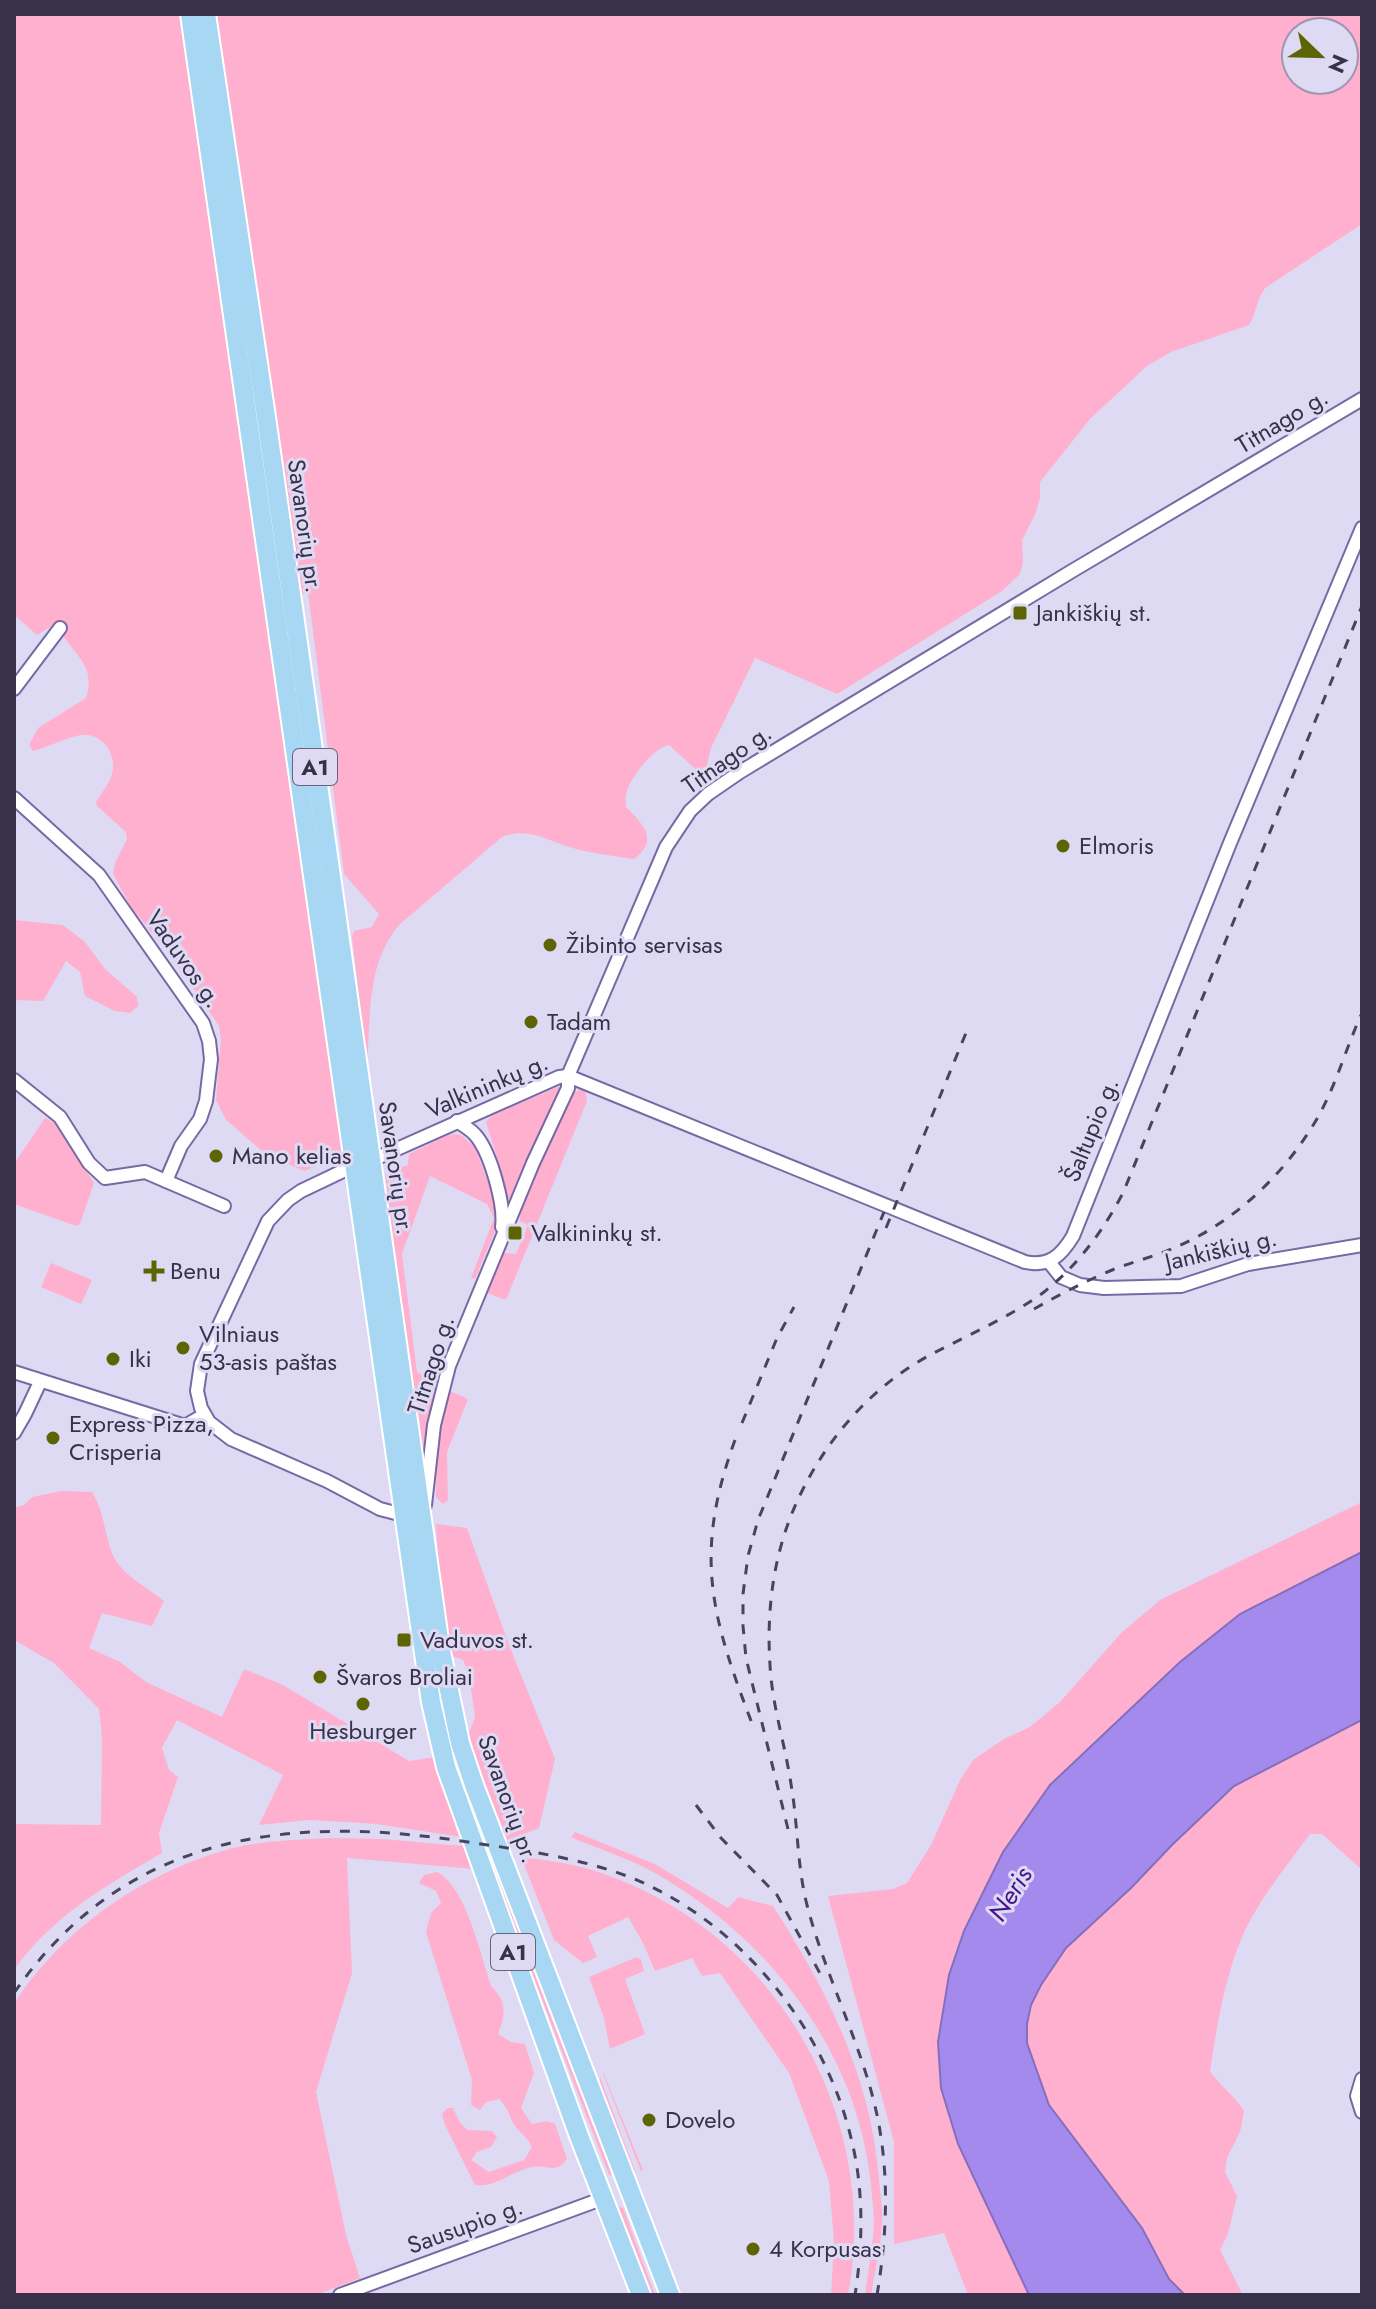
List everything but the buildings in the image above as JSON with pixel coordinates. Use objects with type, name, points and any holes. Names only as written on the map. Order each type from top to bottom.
[{"type":"highway","name":"Savanorių pr.","points":[[190,14],[425,1672],[446,1767],[641,2295]]},
{"type":"highway","name":"Savanorių pr.","points":[[206,14],[440,1647],[460,1743],[670,2295]]},
{"type":"highway","points":[[604,2198],[629,2188]]},
{"type":"street","name":"Titnago g.","points":[[422,1520],[440,1397],[449,1366],[568,1088],[568,1076],[666,847],[690,811],[708,794],[1072,571],[1362,399]]},
{"type":"street","name":"Šaltupio g.","points":[[1049,1262],[1064,1251],[1073,1236],[1224,857],[1362,528]]},
{"type":"street","points":[[14,689],[60,628]]},
{"type":"street","name":"Vaduvos g.","points":[[14,798],[99,875],[207,1032],[211,1059],[203,1113],[181,1146],[166,1181]]},
{"type":"street","points":[[568,1076],[1025,1262],[1049,1262]]},
{"type":"street","name":"Valkininkų g.","points":[[379,1157],[559,1077],[568,1076]]},
{"type":"street","points":[[14,1080],[60,1117],[98,1173],[105,1178],[145,1172],[224,1206]]},
{"type":"street","points":[[457,1121],[476,1135],[483,1148],[503,1206],[501,1240]]},
{"type":"street","points":[[345,1170],[301,1191],[268,1221],[201,1364],[197,1391],[204,1415],[231,1439],[327,1481],[380,1509],[403,1515]]},
{"type":"street","name":"Jankiškių g.","points":[[1049,1262],[1061,1277],[1080,1285],[1104,1288],[1181,1286],[1248,1264],[1362,1245]]},
{"type":"street","points":[[14,1372],[185,1426],[204,1415]]},
{"type":"street","points":[[14,1433],[40,1382]]},
{"type":"street","points":[[1362,2079],[1357,2096],[1362,2112]]},
{"type":"street","name":"Sausupio g.","points":[[340,2295],[604,2198]]},
{"type":"shaded area","points":[[14,14],[1362,14],[1362,224],[1265,288],[1249,325],[1171,352],[1147,366],[1090,419],[1040,482],[1035,515],[1022,540],[1020,574],[1002,591],[837,694],[755,658],[711,748],[704,777],[669,745],[656,751],[632,780],[626,794],[626,807],[638,819],[647,838],[642,852],[634,859],[583,851],[531,834],[502,837],[399,925],[388,940],[372,991],[367,1064],[352,937],[354,931],[372,927],[379,914],[344,874],[308,593],[266,597],[343,1152],[305,1171],[268,1156],[226,1120],[216,1100],[221,1039],[219,1026],[174,960],[131,907],[113,874],[127,839],[126,832],[96,802],[112,774],[112,760],[107,747],[90,735],[70,738],[33,751],[29,745],[38,728],[86,698],[89,679],[80,658],[63,636],[65,622],[37,635],[14,615]]},
{"type":"shaded area","points":[[14,920],[63,925],[85,942],[105,969],[137,997],[138,1006],[130,1013],[115,1011],[85,996],[80,972],[66,961],[43,1001],[14,1000]]},
{"type":"shaded area","points":[[558,1087],[563,1088],[555,1113],[510,1198],[506,1199],[502,1174],[486,1122],[491,1116]]},
{"type":"shaded area","points":[[585,1090],[587,1101],[506,1300],[484,1292],[504,1253],[516,1254],[528,1225],[520,1221],[520,1216],[530,1182],[570,1096]]},
{"type":"shaded area","points":[[45,1118],[56,1124],[94,1183],[80,1224],[76,1226],[14,1204],[14,1164]]},
{"type":"shaded area","points":[[453,1134],[461,1135],[475,1147],[499,1211],[499,1221],[475,1279],[471,1278],[494,1218],[487,1204],[430,1176],[402,1254],[417,1372],[436,1385],[428,1421],[424,1480],[385,1175],[408,1165],[409,1154]]},
{"type":"shaded area","points":[[51,1263],[92,1280],[81,1304],[41,1287]]},
{"type":"shaded area","points":[[448,1390],[468,1399],[447,1452],[448,1500],[443,1504],[436,1497],[437,1470]]},
{"type":"shaded area","points":[[61,1491],[92,1492],[116,1561],[164,1601],[152,1626],[102,1613],[89,1648],[120,1662],[146,1682],[222,1717],[244,1669],[283,1685],[409,1761],[435,1757],[461,1837],[377,1824],[310,1820],[259,1825],[283,1775],[177,1720],[162,1748],[169,1770],[178,1777],[159,1833],[162,1853],[101,1890],[63,1918],[14,1970],[14,1824],[101,1825],[102,1738],[99,1709],[54,1663],[14,1640],[14,1508],[24,1505],[32,1497]]},
{"type":"shaded area","points":[[1362,1502],[1362,1552],[1240,1614],[1180,1662],[1050,1785],[1003,1852],[964,1931],[949,1975],[938,2042],[941,2088],[1029,2295],[968,2295],[944,2233],[894,2244],[894,2142],[828,1896],[893,1889],[907,1883],[931,1845],[960,1780],[973,1760],[1004,1739],[1030,1727],[1060,1702],[1121,1633],[1160,1600]]},
{"type":"shaded area","points":[[436,1524],[467,1528],[509,1645],[555,1759],[539,1828],[505,1842],[467,1738],[475,1717],[469,1674],[463,1660],[449,1655]]},
{"type":"shaded area","points":[[1362,1720],[1362,1870],[1322,1834],[1310,1834],[1269,1889],[1243,1934],[1220,2010],[1210,2071],[1244,2111],[1240,2132],[1227,2158],[1225,2172],[1237,2196],[1228,2234],[1220,2250],[1243,2295],[1185,2295],[1169,2279],[1142,2228],[1049,2105],[1027,2043],[1031,2005],[1066,1948],[1234,1786]]},
{"type":"shaded area","points":[[575,1832],[655,1864],[728,1908],[738,1897],[773,1906],[828,2002],[867,2105],[882,2211],[871,2295],[865,2295],[874,2218],[863,2137],[848,2090],[827,2045],[801,2004],[770,1966],[735,1931],[697,1900],[645,1868],[571,1837]]},
{"type":"shaded area","points":[[330,1838],[463,1846],[475,1869],[347,1858],[352,1973],[316,2092],[346,2235],[360,2278],[316,2295],[14,2295],[14,2004],[34,1976],[82,1927],[139,1887],[201,1858],[233,1848]]},
{"type":"shaded area","points":[[486,1853],[490,1853],[613,2171],[611,2175],[609,2175]]},
{"type":"shaded area","points":[[521,1857],[592,1870],[656,1897],[713,1934],[761,1981],[800,2035],[829,2095],[848,2159],[854,2226],[848,2295],[831,2295],[834,2242],[829,2181],[789,2073],[720,1973],[702,1976],[692,1958],[655,1971],[628,1917],[588,1936],[597,1957],[583,1963],[554,1940]]},
{"type":"shaded area","points":[[438,1872],[448,1881],[465,1907],[491,1986],[502,2003],[504,2014],[498,2034],[511,2042],[525,2044],[534,2073],[521,2108],[532,2124],[547,2121],[555,2124],[567,2159],[559,2167],[532,2167],[497,2182],[475,2185],[445,2125],[442,2114],[447,2108],[453,2108],[467,2130],[492,2131],[497,2137],[491,2147],[477,2152],[471,2160],[489,2172],[524,2160],[532,2147],[499,2099],[486,2102],[480,2110],[471,2105],[472,2080],[426,1932],[431,1913],[441,1903],[436,1891],[419,1883],[424,1875]]},
{"type":"shaded area","points":[[637,1957],[644,1971],[625,1979],[645,2034],[610,2049],[604,2018],[589,1977]]},
{"type":"shaded area","points":[[603,2074],[643,2170],[641,2171]]},
{"type":"shaded area","points":[[600,2077],[635,2171],[600,2087]]},
{"type":"shaded area","points":[[617,2206],[623,2208],[655,2295],[648,2295]]},
{"type":"water","name":"Neris","points":[[1362,1552],[1362,1720],[1234,1786],[1066,1948],[1031,2005],[1027,2043],[1049,2105],[1142,2228],[1169,2279],[1185,2295],[1029,2295],[958,2144],[941,2088],[938,2042],[949,1975],[964,1931],[1003,1852],[1050,1785],[1180,1662],[1240,1614]]},
{"type":"railway","points":[[877,2295],[886,2196],[879,2122],[866,2074],[807,1905],[791,1784],[771,1680],[771,1597],[785,1532],[802,1491],[827,1449],[873,1395],[911,1366],[1044,1292],[1079,1259],[1107,1221],[1123,1193],[1362,606]]},
{"type":"railway","points":[[1034,1309],[1105,1273],[1165,1252],[1194,1238],[1251,1200],[1283,1167],[1318,1116],[1362,1013]]},
{"type":"railway","points":[[886,1228],[968,1028]]},
{"type":"railway","points":[[788,1829],[746,1658],[743,1594],[748,1556],[758,1520],[884,1212]]},
{"type":"railway","points":[[742,1423],[777,1338],[794,1307]]},
{"type":"railway","points":[[735,1440],[714,1518],[712,1585],[727,1651],[753,1726]]},
{"type":"railway","points":[[696,1805],[721,1838],[777,1895],[822,1977]]},
{"type":"railway","points":[[14,1993],[58,1939],[106,1898],[159,1868],[215,1847],[275,1835],[337,1831],[401,1834],[548,1855],[627,1876],[667,1895],[705,1919],[739,1948],[770,1981],[820,2055],[838,2096],[851,2138],[858,2177],[861,2237],[855,2295]]},
{"type":"place","name":"Jankiškių st.","points":[[1020,613]]},
{"type":"place","name":"Elmoris","points":[[1063,846]]},
{"type":"place","name":"Žibinto servisas","points":[[550,945]]},
{"type":"place","name":"Tadam","points":[[531,1022]]},
{"type":"place","name":"Mano kelias","points":[[216,1156]]},
{"type":"place","name":"Valkininkų st.","points":[[515,1233]]},
{"type":"place","name":"Benu","points":[[154,1271]]},
{"type":"place","name":"Vilniaus 53-asis paštas","points":[[183,1348]]},
{"type":"place","name":"Iki","points":[[113,1359]]},
{"type":"place","name":"Express Pizza, Crisperia","points":[[53,1438]]},
{"type":"place","name":"Vaduvos st.","points":[[404,1640]]},
{"type":"place","name":"Švaros Broliai","points":[[320,1677]]},
{"type":"place","name":"Hesburger","points":[[363,1704]]},
{"type":"place","name":"Dovelo","points":[[649,2120]]},
{"type":"place","name":"4 Korpusas","points":[[753,2249]]}]
